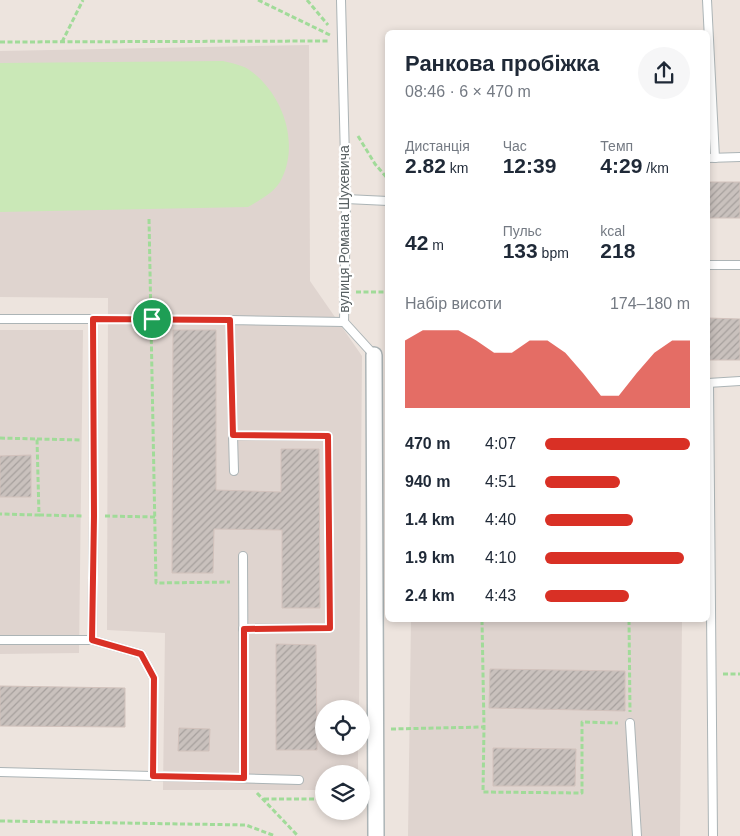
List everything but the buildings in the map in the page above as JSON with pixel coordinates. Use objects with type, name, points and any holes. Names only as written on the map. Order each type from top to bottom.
[{"type":"street","name":"вулиця Романа Шухевича","points":[[374,355],[376,836]]},
{"type":"lane","name":"вулиця Романа Шухевича","points":[[341,0],[346,199],[344,322],[374,355]]},
{"type":"lane","points":[[707,0],[708,30]]},
{"type":"lane","points":[[710,118],[711,158],[740,157]]},
{"type":"lane","points":[[346,199],[385,201]]},
{"type":"lane","points":[[710,265],[740,265]]},
{"type":"lane","points":[[0,318],[93,319],[94,516],[92,640]]},
{"type":"lane","points":[[234,471],[230,320],[344,322]]},
{"type":"lane","points":[[710,383],[740,381]]},
{"type":"lane","points":[[233,435],[328,436],[330,628],[244,629]]},
{"type":"lane","points":[[243,556],[244,778]]},
{"type":"lane","points":[[710,564],[713,836]]},
{"type":"lane","points":[[0,640],[92,640],[141,654],[154,678],[153,776]]},
{"type":"lane","points":[[630,723],[638,836]]},
{"type":"lane","points":[[0,772],[299,780]]},
{"type":"path","points":[[62,42],[82,0]]},
{"type":"path","points":[[258,0],[342,41]]},
{"type":"path","points":[[307,0],[342,41]]},
{"type":"path","points":[[0,42],[342,41]]},
{"type":"path","points":[[148,219],[152,319],[156,583],[243,582]]},
{"type":"path","points":[[345,292],[385,292]]},
{"type":"path","points":[[93,319],[230,320]]},
{"type":"path","points":[[0,438],[93,440]]},
{"type":"path","points":[[0,514],[39,516],[37,439]]},
{"type":"path","points":[[482,622],[483,792],[582,793],[582,722],[630,723],[629,622]]},
{"type":"path","points":[[375,730],[484,727]]},
{"type":"path","points":[[244,778],[298,836]]},
{"type":"path","points":[[263,799],[315,799]]},
{"type":"path","points":[[0,821],[246,825],[275,836]]},
{"type":"shaded area","points":[[309,45],[310,281],[362,356],[359,700],[315,700],[315,755],[358,755],[358,765],[315,765],[315,790],[163,790],[165,633],[107,630],[108,298],[0,297],[0,51]]},
{"type":"shaded area","points":[[0,330],[83,330],[79,653],[0,654]]},
{"type":"shaded area","points":[[411,622],[682,622],[680,836],[408,836]]},
{"type":"green space","points":[[223,61],[248,69],[260,78],[278,103],[284,117],[289,148],[287,163],[279,183],[263,198],[248,207],[0,212],[0,63]]},
{"type":"route","points":[[93,319],[152,319],[230,320],[233,435],[328,436],[330,628],[244,629],[244,778],[153,776],[154,678],[141,654],[92,640],[94,516],[93,319]]}]
